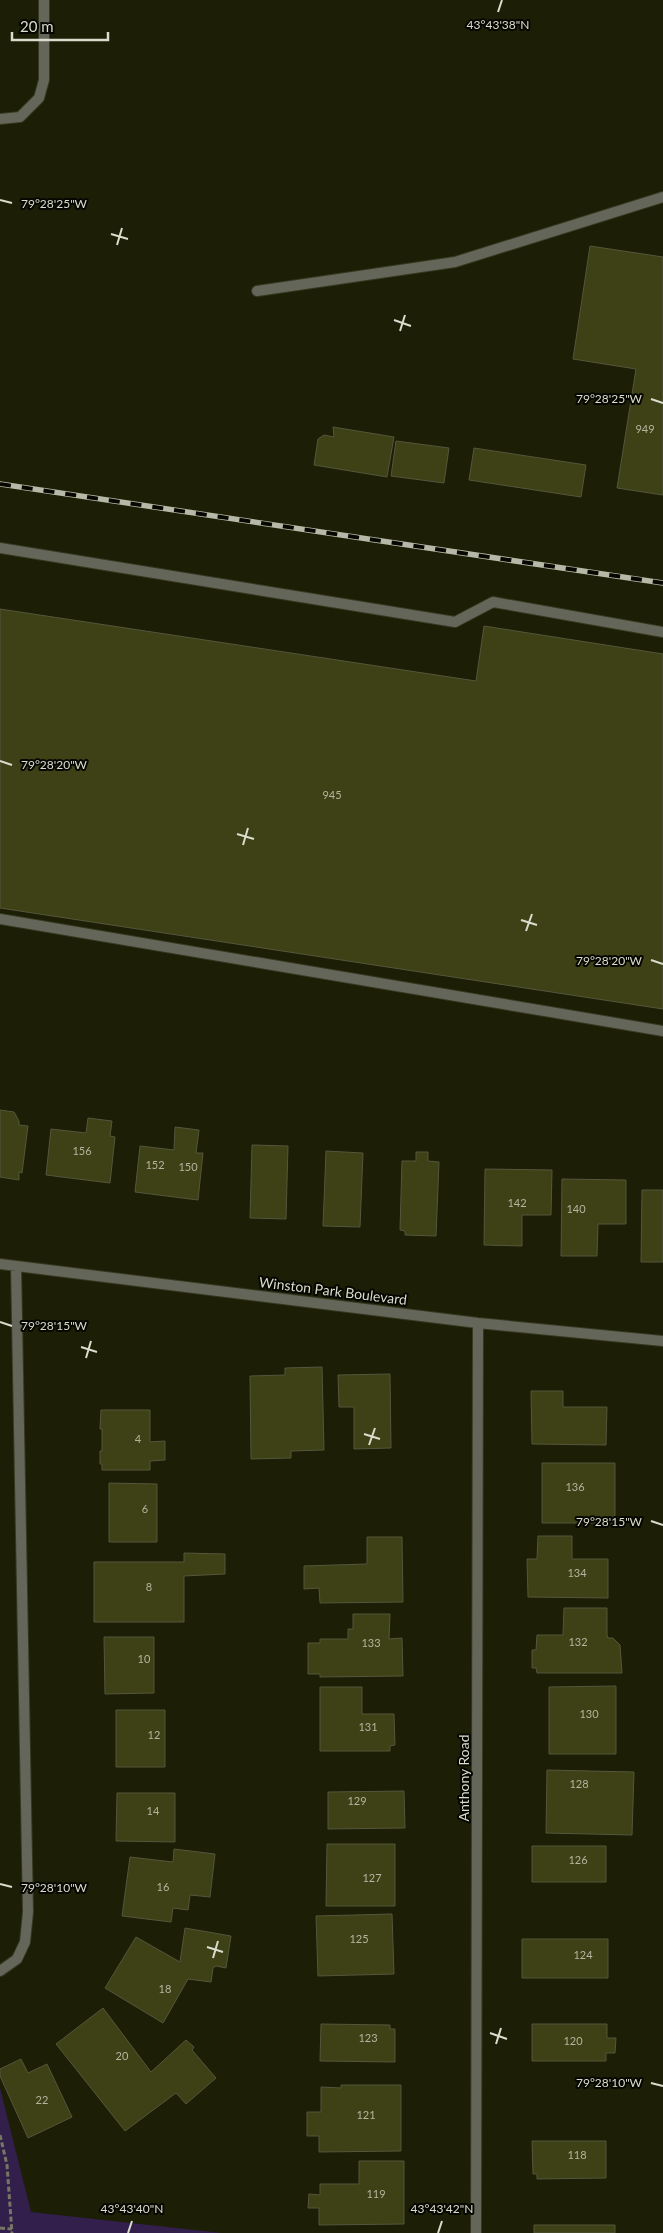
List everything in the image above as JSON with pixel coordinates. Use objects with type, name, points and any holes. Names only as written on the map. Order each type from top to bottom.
[{"type":"street","points":[[0,119],[20,117],[38,98],[44,80],[44,0]]},
{"type":"street","points":[[258,291],[455,262],[663,197]]},
{"type":"street","points":[[0,548],[455,622],[493,602],[663,632]]},
{"type":"street","points":[[0,918],[663,1031]]},
{"type":"street","name":"Winston Park Boulevard","points":[[0,1264],[478,1323],[663,1341]]},
{"type":"street","points":[[0,1971],[17,1959],[25,1942],[28,1912],[16,1266]]},
{"type":"street","name":"Anthony Road","points":[[476,2233],[478,1323]]},
{"type":"path","points":[[0,2135],[7,2165],[12,2231],[0,2228]]},
{"type":"shaded area","points":[[0,2088],[31,2212],[222,2233],[0,2233]]},
{"type":"building","points":[[590,246],[663,257],[663,495],[617,488],[636,369],[573,359]]},
{"type":"building","points":[[333,427],[394,437],[387,477],[314,465],[318,439],[324,435],[334,437]]},
{"type":"building","points":[[396,441],[449,448],[444,483],[391,476]]},
{"type":"building","points":[[474,448],[586,465],[581,497],[469,480]]},
{"type":"building","points":[[0,609],[476,681],[484,626],[663,654],[663,1009],[0,908]]},
{"type":"building","points":[[0,1110],[14,1112],[19,1125],[28,1126],[22,1173],[19,1172],[19,1180],[0,1177]]},
{"type":"building","points":[[88,1118],[112,1121],[110,1136],[115,1137],[110,1183],[46,1175],[51,1129],[86,1133]]},
{"type":"building","points":[[175,1127],[199,1130],[196,1153],[203,1153],[198,1200],[135,1192],[140,1146],[174,1150]]},
{"type":"building","points":[[252,1145],[288,1146],[286,1219],[250,1218]]},
{"type":"building","points":[[326,1151],[363,1153],[360,1227],[323,1226]]},
{"type":"building","points":[[416,1152],[428,1152],[428,1161],[439,1162],[436,1236],[405,1235],[405,1231],[400,1230],[402,1161],[416,1161]]},
{"type":"building","points":[[485,1169],[552,1170],[551,1215],[522,1215],[522,1246],[484,1245]]},
{"type":"building","points":[[562,1179],[626,1180],[626,1224],[598,1224],[597,1256],[561,1256]]},
{"type":"building","points":[[642,1190],[663,1190],[663,1262],[641,1262]]},
{"type":"building","points":[[322,1367],[324,1450],[291,1451],[291,1458],[251,1459],[250,1376],[285,1375],[285,1368]]},
{"type":"building","points":[[390,1374],[391,1448],[354,1449],[354,1407],[339,1407],[338,1375]]},
{"type":"building","points":[[531,1391],[563,1391],[563,1407],[607,1407],[606,1445],[532,1444]]},
{"type":"building","points":[[101,1410],[150,1410],[150,1442],[165,1441],[165,1460],[150,1461],[150,1470],[102,1470],[102,1464],[100,1464],[100,1451],[102,1451]]},
{"type":"building","points":[[542,1463],[615,1463],[615,1523],[542,1523]]},
{"type":"building","points":[[109,1483],[157,1484],[157,1542],[109,1542]]},
{"type":"building","points":[[538,1536],[572,1536],[572,1559],[608,1559],[608,1598],[528,1597],[527,1559],[537,1559]]},
{"type":"building","points":[[367,1537],[402,1537],[403,1602],[320,1603],[319,1588],[304,1589],[304,1566],[367,1564]]},
{"type":"building","points":[[184,1553],[225,1554],[225,1574],[184,1576],[184,1622],[94,1622],[94,1562],[184,1562]]},
{"type":"building","points":[[564,1608],[607,1608],[607,1635],[608,1638],[613,1638],[620,1645],[622,1673],[537,1673],[536,1668],[532,1668],[532,1650],[536,1650],[537,1635],[563,1635]]},
{"type":"building","points":[[353,1614],[390,1614],[389,1639],[402,1638],[403,1676],[320,1677],[320,1674],[308,1674],[308,1643],[320,1643],[320,1639],[348,1639],[348,1629],[353,1629]]},
{"type":"building","points":[[104,1637],[154,1637],[154,1693],[105,1694]]},
{"type":"building","points":[[616,1686],[616,1754],[549,1754],[549,1687]]},
{"type":"building","points":[[320,1687],[362,1687],[362,1714],[394,1714],[395,1745],[390,1746],[390,1751],[320,1751]]},
{"type":"building","points":[[116,1710],[165,1710],[165,1767],[116,1767]]},
{"type":"building","points":[[547,1770],[634,1772],[632,1835],[546,1833]]},
{"type":"building","points":[[404,1791],[405,1828],[328,1829],[328,1792]]},
{"type":"building","points":[[117,1793],[175,1793],[175,1842],[116,1841]]},
{"type":"building","points":[[327,1844],[395,1844],[395,1906],[326,1906]]},
{"type":"building","points":[[532,1846],[606,1846],[606,1882],[532,1882]]},
{"type":"building","points":[[174,1849],[215,1854],[210,1897],[190,1895],[188,1910],[173,1908],[171,1922],[122,1916],[130,1857],[173,1862]]},
{"type":"building","points":[[392,1914],[394,1974],[318,1976],[316,1916]]},
{"type":"building","points":[[185,1928],[231,1936],[226,1968],[216,1966],[213,1968],[211,1982],[188,1979],[163,2023],[105,1988],[136,1937],[180,1962]]},
{"type":"building","points":[[522,1939],[608,1939],[608,1978],[522,1978]]},
{"type":"building","points":[[103,2008],[151,2072],[186,2040],[194,2047],[192,2050],[216,2078],[186,2104],[176,2093],[125,2131],[56,2044]]},
{"type":"building","points":[[321,2024],[390,2025],[390,2029],[395,2029],[395,2062],[320,2061]]},
{"type":"building","points":[[532,2024],[607,2024],[607,2038],[616,2038],[615,2053],[606,2053],[606,2061],[532,2061]]},
{"type":"building","points":[[21,2059],[28,2073],[47,2064],[72,2117],[28,2138],[0,2076],[0,2069]]},
{"type":"building","points":[[341,2085],[401,2085],[401,2151],[319,2152],[319,2136],[307,2136],[307,2112],[321,2112],[321,2087],[341,2088]]},
{"type":"building","points":[[532,2141],[606,2141],[606,2178],[537,2179],[537,2174],[533,2174]]},
{"type":"building","points":[[359,2161],[404,2161],[404,2224],[319,2225],[319,2208],[308,2208],[309,2194],[320,2195],[320,2184],[359,2184]]},
{"type":"building","points":[[534,2225],[615,2225],[615,2233],[534,2233]]},
{"type":"railway","points":[[0,484],[663,583]]}]
